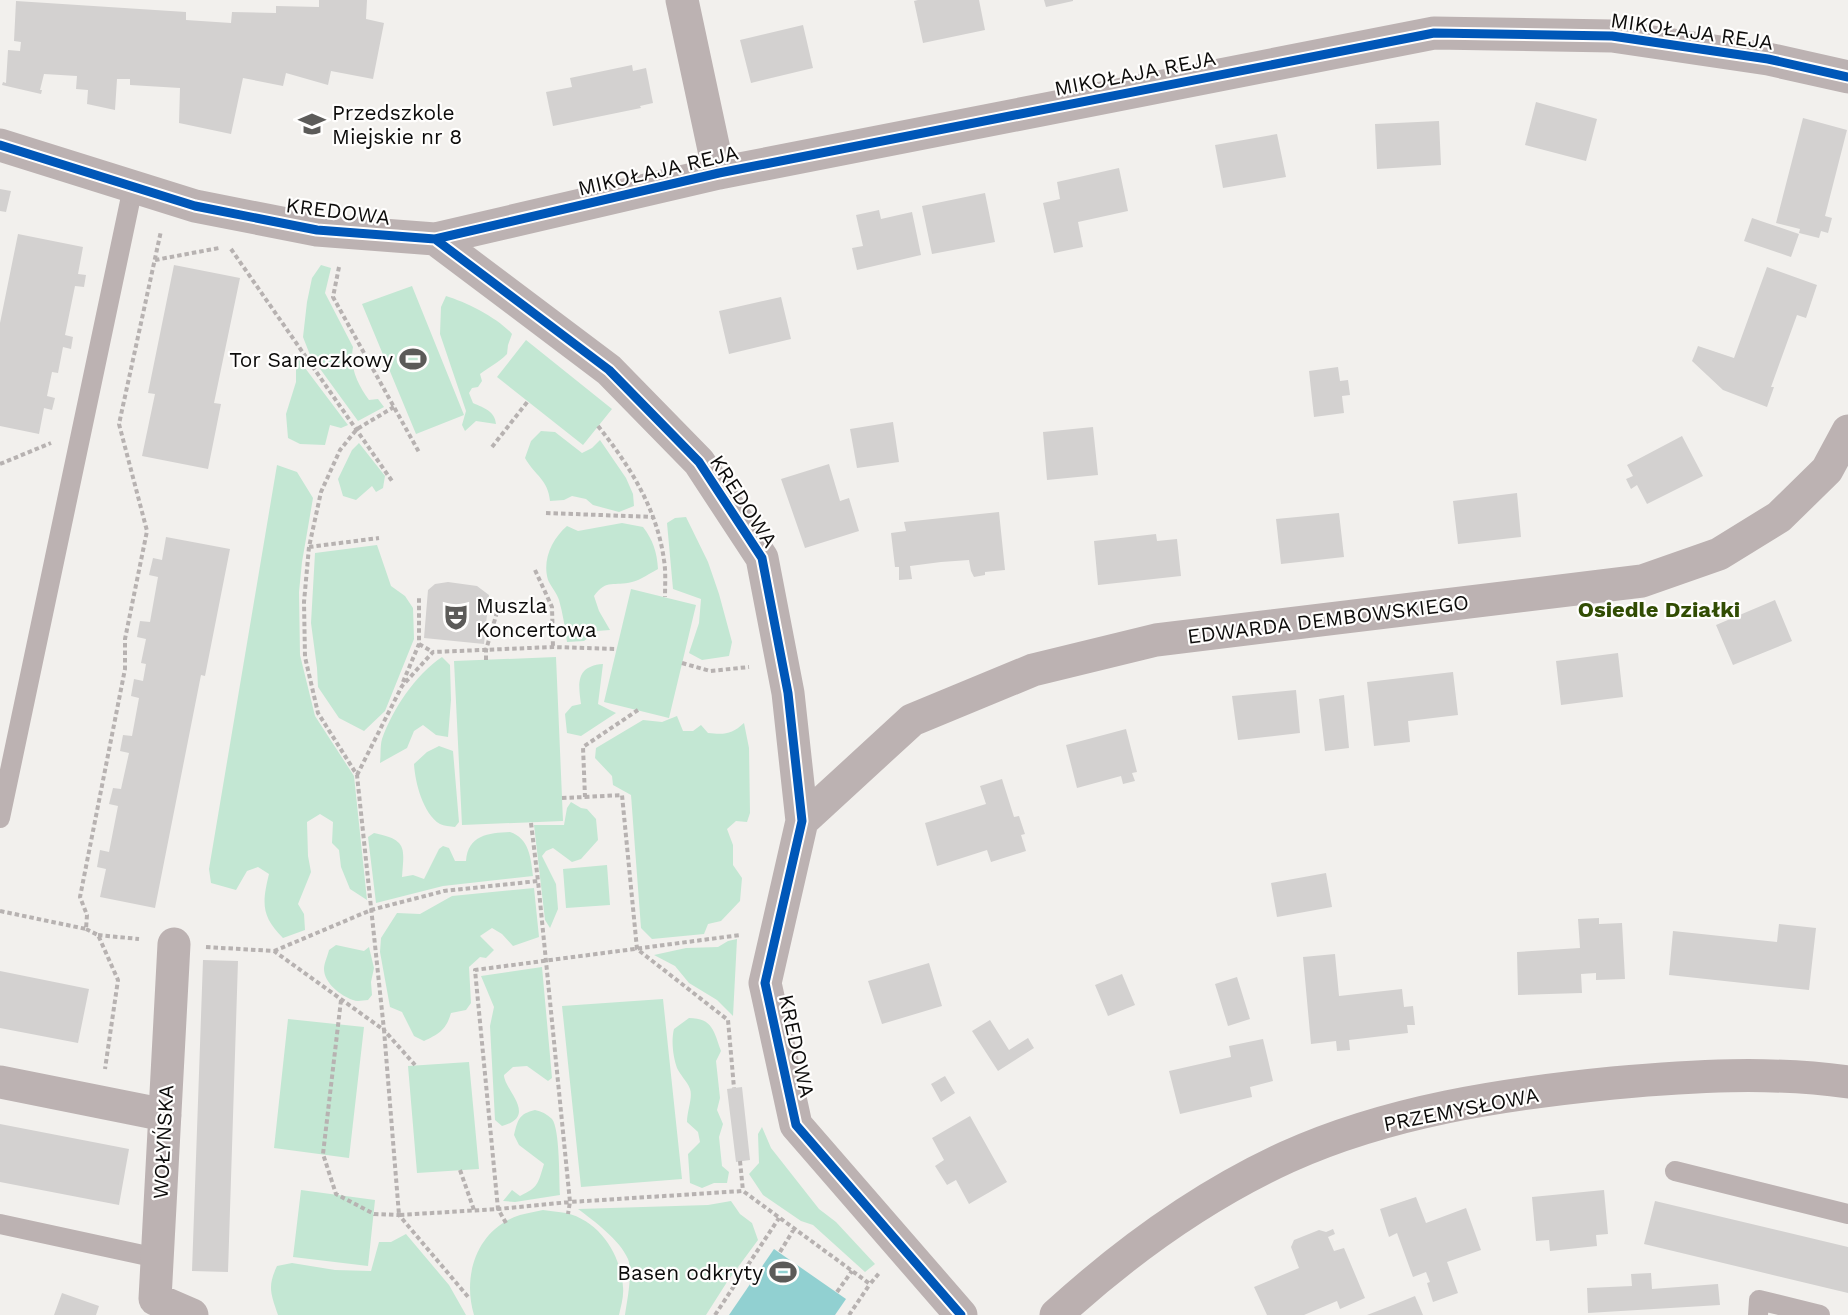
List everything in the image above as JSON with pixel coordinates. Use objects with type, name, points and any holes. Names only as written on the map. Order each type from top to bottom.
[{"type":"main road","name":"PRZEMYSŁOWA","points":[[1056,1315],[1122,1257],[1210,1198],[1288,1157],[1388,1121],[1487,1100],[1668,1078],[1744,1075],[1786,1076],[1848,1082]]},
{"type":"street","points":[[682,0],[719,173]]},
{"type":"street","name":"MIKOŁAJA REJA","points":[[435,239],[719,173],[1434,33],[1612,36],[1768,59],[1848,77]]},
{"type":"street","name":"KREDOWA","points":[[0,145],[195,206],[317,230],[435,239],[609,370],[699,462],[762,558],[788,693],[802,821],[765,983],[796,1125],[961,1315]]},
{"type":"street","name":"EDWARDA DEMBOWSKIEGO","points":[[802,821],[912,720],[1033,670],[1156,640],[1642,581],[1719,554],[1779,517],[1827,470],[1848,431]]},
{"type":"street","name":"WOŁYŃSKA","points":[[174,944],[154,1299],[192,1315]]},
{"type":"street","points":[[0,1082],[165,1115]]},
{"type":"lane","points":[[0,818],[134,187]]},
{"type":"lane","points":[[1675,1171],[1848,1214]]},
{"type":"lane","points":[[0,1224],[157,1258]]},
{"type":"lane","points":[[1758,1315],[1759,1300],[1820,1315]]},
{"type":"path","points":[[86,929],[87,915],[80,897],[125,669],[125,639],[147,531],[119,424],[163,224]]},
{"type":"path","points":[[155,260],[229,246],[392,481]]},
{"type":"path","points":[[340,263],[333,297],[420,454]]},
{"type":"path","points":[[492,447],[528,401]]},
{"type":"path","points":[[394,407],[357,429],[340,450],[321,492],[309,547],[304,602],[304,657],[318,714],[357,775],[384,1030],[399,1215],[469,1298]]},
{"type":"path","points":[[598,426],[639,484],[654,517],[664,560],[665,597]]},
{"type":"path","points":[[0,464],[54,441]]},
{"type":"path","points":[[546,513],[654,517]]},
{"type":"path","points":[[309,547],[379,538]]},
{"type":"path","points":[[535,570],[552,608],[553,647]]},
{"type":"path","points":[[357,775],[402,686],[419,644],[418,598]]},
{"type":"path","points":[[486,660],[486,650],[500,602]]},
{"type":"path","points":[[419,644],[433,652],[553,647],[617,649]]},
{"type":"path","points":[[402,686],[433,652]]},
{"type":"path","points":[[682,663],[710,671],[758,666]]},
{"type":"path","points":[[585,796],[583,747],[638,710]]},
{"type":"path","points":[[562,798],[622,795],[637,949],[728,1020],[734,1088]]},
{"type":"path","points":[[531,823],[570,1202],[568,1214]]},
{"type":"path","points":[[0,911],[86,929],[98,935],[174,944],[274,951],[371,910],[444,891],[538,881]]},
{"type":"path","points":[[98,935],[118,980],[100,1102]]},
{"type":"path","points":[[506,1223],[498,1209],[475,970],[741,935]]},
{"type":"path","points":[[274,951],[384,1030],[415,1065]]},
{"type":"path","points":[[341,999],[323,1154],[336,1194],[374,1214],[399,1215],[742,1191],[870,1284]]},
{"type":"path","points":[[740,1161],[742,1191]]},
{"type":"path","points":[[460,1170],[474,1210]]},
{"type":"path","points":[[715,1315],[779,1218]]},
{"type":"path","points":[[780,1252],[794,1229]]},
{"type":"path","points":[[837,1292],[852,1270]]},
{"type":"path","points":[[849,1315],[882,1270]]},
{"type":"green space","points":[[321,265],[331,268],[325,293],[353,347],[353,369],[358,382],[369,400],[378,399],[384,407],[358,421],[310,355],[303,337],[312,278]]},
{"type":"green space","name":"Tor Saneczkowy","points":[[412,286],[464,415],[416,434],[362,304]]},
{"type":"green space","points":[[446,296],[481,311],[499,322],[512,334],[507,354],[480,374],[482,381],[469,393],[473,403],[485,408],[494,416],[496,424],[476,421],[465,431],[462,425],[466,411],[440,334],[441,307]]},
{"type":"green space","points":[[526,340],[612,409],[583,445],[497,377]]},
{"type":"green space","points":[[296,356],[348,425],[341,428],[330,425],[325,445],[300,444],[288,438],[286,414],[296,382]]},
{"type":"green space","points":[[541,431],[555,432],[582,453],[592,448],[600,440],[626,478],[633,494],[634,506],[619,512],[572,496],[564,500],[550,501],[544,482],[525,458],[531,441]]},
{"type":"green space","points":[[359,443],[385,476],[383,488],[376,492],[372,486],[356,500],[343,496],[338,479],[352,450]]},
{"type":"green space","points":[[277,465],[297,472],[313,498],[299,592],[300,655],[315,716],[354,776],[367,900],[350,889],[341,867],[339,850],[332,843],[333,822],[320,814],[307,822],[311,872],[298,904],[304,914],[305,930],[283,938],[271,923],[265,909],[265,893],[269,874],[258,867],[247,871],[236,890],[211,883],[209,869]]},
{"type":"green space","points":[[686,517],[708,562],[719,594],[732,642],[729,656],[702,660],[689,653],[699,623],[701,599],[673,589],[667,523],[675,518]]},
{"type":"green space","points":[[622,523],[643,527],[654,546],[658,569],[635,581],[607,585],[599,590],[594,596],[599,611],[610,630],[597,631],[584,641],[567,642],[559,600],[546,572],[550,550],[557,537],[567,526],[578,531]]},
{"type":"green space","points":[[377,545],[391,586],[405,596],[413,608],[414,639],[385,711],[364,731],[339,718],[318,687],[311,623],[315,553]]},
{"type":"green space","points":[[631,589],[696,605],[669,718],[604,702]]},
{"type":"green space","points":[[442,657],[450,665],[451,700],[448,737],[436,735],[423,725],[414,731],[407,748],[380,763],[382,739],[392,716],[414,683]]},
{"type":"green space","points":[[556,657],[563,821],[462,825],[454,661]]},
{"type":"green space","points":[[603,664],[598,704],[616,713],[581,736],[567,733],[565,714],[572,706],[581,704],[579,689],[583,672],[594,665]]},
{"type":"green space","points":[[677,716],[683,731],[693,731],[701,725],[708,733],[724,734],[732,732],[744,723],[749,748],[750,813],[747,822],[736,821],[727,829],[733,845],[733,865],[742,878],[740,901],[721,921],[708,924],[704,934],[652,939],[641,928],[631,795],[613,785],[612,776],[595,758],[596,748],[643,720],[662,722]]},
{"type":"green space","points":[[439,746],[453,751],[459,822],[455,827],[442,825],[429,813],[416,780],[414,764],[427,752]]},
{"type":"green space","points":[[571,802],[587,809],[596,819],[598,840],[581,859],[572,862],[553,848],[542,856],[556,884],[558,909],[550,928],[545,920],[534,825],[564,825],[567,808]]},
{"type":"green space","points":[[510,832],[521,839],[528,849],[533,876],[443,886],[376,903],[368,837],[374,833],[398,842],[403,852],[402,877],[413,875],[424,879],[439,849],[443,846],[449,848],[455,861],[466,861],[471,846],[481,837]]},
{"type":"green space","points":[[607,865],[610,905],[566,908],[563,869]]},
{"type":"green space","points":[[534,888],[539,937],[513,946],[502,934],[492,928],[480,936],[494,950],[486,958],[480,957],[469,967],[471,1003],[466,1010],[451,1013],[444,1027],[434,1036],[424,1041],[414,1036],[402,1012],[390,1007],[380,952],[381,938],[397,913],[420,914],[452,896]]},
{"type":"green space","points":[[737,939],[733,1016],[717,1000],[689,983],[675,966],[654,955],[686,948],[718,947]]},
{"type":"green space","points":[[336,945],[364,951],[369,947],[374,968],[371,982],[372,995],[368,1000],[357,1001],[348,998],[334,988],[327,979],[324,969],[325,962],[329,950]]},
{"type":"green space","points":[[542,967],[552,1078],[548,1081],[527,1066],[513,1067],[504,1075],[519,1109],[518,1116],[513,1122],[502,1126],[495,1120],[490,1026],[494,1007],[481,976]]},
{"type":"green space","points":[[663,999],[682,1179],[581,1187],[562,1006]]},
{"type":"green space","points":[[689,1018],[708,1023],[721,1051],[716,1061],[720,1098],[717,1110],[723,1124],[719,1137],[722,1166],[729,1172],[727,1183],[714,1183],[702,1188],[690,1183],[688,1154],[700,1142],[698,1132],[687,1122],[691,1092],[677,1068],[673,1048],[674,1029]]},
{"type":"green space","points":[[288,1019],[364,1027],[349,1158],[274,1148]]},
{"type":"green space","points":[[469,1062],[479,1169],[417,1173],[408,1066]]},
{"type":"green space","points":[[535,1110],[552,1119],[555,1125],[560,1195],[515,1202],[503,1201],[512,1190],[520,1196],[531,1190],[537,1184],[540,1176],[544,1164],[519,1145],[514,1135],[520,1118]]},
{"type":"green space","points":[[762,1127],[771,1148],[819,1209],[836,1222],[875,1264],[865,1272],[813,1225],[801,1221],[763,1195],[749,1174],[759,1163],[758,1134]]},
{"type":"green space","points":[[301,1190],[375,1200],[368,1266],[293,1257]]},
{"type":"green space","points":[[731,1201],[740,1214],[752,1223],[758,1240],[706,1315],[625,1315],[630,1279],[628,1259],[613,1238],[578,1209],[708,1205]]},
{"type":"green space","points":[[543,1210],[578,1217],[589,1223],[606,1241],[618,1263],[621,1275],[623,1294],[619,1315],[474,1315],[470,1284],[476,1255],[483,1242],[505,1222],[520,1215]]},
{"type":"green space","points":[[406,1234],[449,1285],[466,1315],[278,1315],[271,1290],[277,1266],[292,1263],[335,1270],[371,1271],[379,1242],[391,1242]]},
{"type":"water","name":"Basen odkryty","points":[[774,1249],[846,1299],[835,1315],[729,1315]]},
{"type":"building","points":[[319,0],[367,0],[366,19],[384,23],[373,79],[331,71],[328,85],[286,73],[283,86],[243,78],[231,134],[179,123],[180,88],[130,85],[130,79],[117,79],[115,110],[87,104],[88,90],[76,89],[77,76],[44,74],[41,94],[2,85],[3,82],[6,83],[8,50],[20,51],[21,42],[14,41],[16,1],[186,12],[186,20],[231,23],[232,12],[276,13],[276,6],[319,7]]},
{"type":"building","points":[[979,0],[985,30],[923,43],[914,1]]},
{"type":"building","points":[[1044,0],[1073,0],[1073,1],[1046,7]]},
{"type":"building","points":[[803,25],[813,68],[751,83],[740,40]]},
{"type":"building","points":[[632,65],[633,71],[646,68],[653,103],[640,106],[641,108],[553,126],[546,92],[572,87],[570,78]]},
{"type":"building","points":[[1536,102],[1597,119],[1586,161],[1525,145]]},
{"type":"building","points":[[1803,118],[1847,130],[1825,216],[1832,218],[1828,233],[1821,231],[1819,238],[1799,233],[1800,229],[1776,223]]},
{"type":"building","points":[[1439,121],[1441,165],[1377,169],[1375,124]]},
{"type":"building","points":[[1277,134],[1286,177],[1223,188],[1215,145]]},
{"type":"building","points":[[1119,168],[1128,211],[1078,222],[1083,247],[1054,253],[1043,203],[1060,199],[1057,182]]},
{"type":"building","points":[[0,189],[11,191],[6,212],[0,211]]},
{"type":"building","points":[[985,193],[995,242],[932,254],[922,206]]},
{"type":"building","points":[[879,210],[881,219],[912,212],[921,255],[857,270],[852,248],[863,246],[856,215]]},
{"type":"building","points":[[1752,218],[1799,234],[1791,257],[1744,241]]},
{"type":"building","points":[[18,234],[83,247],[78,274],[86,275],[84,287],[75,286],[65,335],[73,337],[71,349],[63,347],[58,373],[52,372],[47,396],[55,398],[52,410],[44,408],[39,434],[0,426],[0,323]]},
{"type":"building","points":[[174,265],[240,278],[214,403],[221,404],[208,469],[142,456],[155,394],[148,393]]},
{"type":"building","points":[[1767,267],[1817,285],[1806,318],[1797,315],[1771,387],[1774,387],[1767,407],[1723,390],[1692,361],[1698,346],[1734,358]]},
{"type":"building","points":[[781,297],[791,339],[729,354],[719,311]]},
{"type":"building","points":[[1338,367],[1340,381],[1348,380],[1350,395],[1342,396],[1344,413],[1314,417],[1309,371]]},
{"type":"building","points":[[893,422],[899,462],[857,468],[850,429]]},
{"type":"building","points":[[1093,427],[1098,475],[1047,480],[1043,432]]},
{"type":"building","points":[[1682,436],[1703,476],[1647,504],[1637,485],[1631,489],[1626,479],[1633,476],[1627,465]]},
{"type":"building","points":[[829,464],[840,501],[849,498],[859,531],[805,548],[781,479]]},
{"type":"building","points":[[1517,493],[1521,537],[1458,544],[1453,501]]},
{"type":"building","points":[[999,512],[1005,570],[985,572],[985,575],[974,577],[969,560],[941,562],[910,566],[912,579],[899,580],[899,567],[895,567],[891,533],[906,531],[904,522]]},
{"type":"building","points":[[1339,513],[1344,557],[1281,564],[1276,519]]},
{"type":"building","points":[[1156,534],[1157,541],[1177,539],[1181,576],[1098,585],[1094,541]]},
{"type":"building","points":[[166,537],[230,549],[205,676],[201,675],[155,908],[100,897],[106,869],[97,867],[100,850],[109,852],[118,806],[109,804],[113,788],[121,789],[129,753],[120,751],[123,735],[132,736],[139,698],[131,696],[134,679],[143,681],[146,664],[141,663],[146,639],[137,637],[140,621],[150,622],[158,577],[149,575],[153,558],[162,560]]},
{"type":"building","name":"Muszla Koncertowa","points":[[448,582],[477,586],[489,595],[484,644],[424,638],[428,590],[435,584]]},
{"type":"building","points":[[1775,600],[1792,641],[1733,665],[1716,625]]},
{"type":"building","points":[[1618,653],[1623,697],[1561,705],[1556,661]]},
{"type":"building","points":[[1453,672],[1458,715],[1408,721],[1410,742],[1374,746],[1367,682]]},
{"type":"building","points":[[1296,690],[1300,733],[1238,740],[1232,696]]},
{"type":"building","points":[[1344,695],[1349,748],[1325,751],[1319,699]]},
{"type":"building","points":[[1126,729],[1137,772],[1132,773],[1135,781],[1123,784],[1121,776],[1077,788],[1066,745]]},
{"type":"building","points":[[1002,779],[1014,817],[1019,816],[1025,834],[1021,835],[1026,851],[991,862],[987,850],[937,866],[925,823],[986,804],[980,786]]},
{"type":"building","points":[[1326,873],[1332,907],[1277,917],[1271,883]]},
{"type":"building","points":[[1599,918],[1599,924],[1622,923],[1625,979],[1596,980],[1596,973],[1581,974],[1582,993],[1518,995],[1517,952],[1580,948],[1578,919]]},
{"type":"building","points":[[1779,924],[1816,928],[1809,990],[1669,975],[1673,931],[1777,942]]},
{"type":"building","points":[[1335,954],[1339,996],[1402,989],[1404,1007],[1413,1006],[1415,1025],[1407,1025],[1408,1033],[1349,1040],[1350,1050],[1337,1051],[1336,1041],[1311,1044],[1303,957]]},
{"type":"building","points":[[203,960],[238,961],[228,1272],[192,1271]]},
{"type":"building","points":[[929,963],[942,1006],[882,1024],[868,981]]},
{"type":"building","points":[[0,971],[89,989],[78,1043],[0,1028]]},
{"type":"building","points":[[1122,974],[1135,1005],[1108,1016],[1095,985]]},
{"type":"building","points":[[1237,977],[1250,1019],[1228,1026],[1215,984]]},
{"type":"building","points":[[990,1020],[1009,1050],[1028,1038],[1034,1048],[998,1071],[972,1031]]},
{"type":"building","points":[[1263,1039],[1273,1081],[1250,1087],[1252,1097],[1180,1114],[1169,1071],[1231,1057],[1229,1046]]},
{"type":"building","points":[[945,1076],[955,1093],[941,1102],[931,1084]]},
{"type":"building","points":[[742,1087],[750,1160],[736,1162],[727,1089]]},
{"type":"building","points":[[970,1116],[1007,1182],[969,1204],[956,1180],[947,1185],[935,1166],[944,1160],[932,1138]]},
{"type":"building","points":[[0,1124],[129,1149],[119,1205],[0,1182]]},
{"type":"building","points":[[1604,1190],[1608,1234],[1596,1235],[1597,1246],[1550,1251],[1549,1240],[1536,1241],[1532,1197]]},
{"type":"building","points":[[1416,1197],[1426,1223],[1466,1208],[1481,1250],[1447,1262],[1458,1293],[1433,1302],[1426,1272],[1413,1277],[1397,1233],[1389,1237],[1380,1209]]},
{"type":"building","points":[[1655,1201],[1848,1247],[1848,1293],[1644,1244]]},
{"type":"building","points":[[1333,1229],[1335,1234],[1328,1237],[1334,1251],[1344,1248],[1365,1298],[1340,1309],[1337,1301],[1304,1315],[1267,1315],[1254,1287],[1299,1268],[1291,1247],[1294,1240],[1319,1230],[1326,1232]]},
{"type":"building","points":[[1651,1273],[1652,1289],[1718,1284],[1720,1305],[1588,1313],[1587,1288],[1632,1286],[1631,1274]]},
{"type":"building","points":[[62,1293],[99,1306],[96,1315],[54,1315]]},
{"type":"building","points":[[1415,1296],[1423,1315],[1367,1315],[1393,1305]]},
{"type":"cycle path","points":[[435,239],[719,173],[1434,33],[1612,36],[1768,59],[1848,77]]},
{"type":"cycle path","points":[[0,145],[195,206],[317,230],[435,239],[609,370],[699,462],[762,558],[788,693],[802,821],[765,983],[796,1125],[961,1315]]},
{"type":"place","name":"Przedszkole Miejskie nr 8","points":[[312,124]]},
{"type":"place","name":"Tor Saneczkowy","points":[[413,359]]},
{"type":"place","name":"Muszla Koncertowa","points":[[456,617]]},
{"type":"place","name":"Basen odkryty","points":[[783,1272]]},
{"type":"district","name":"Osiedle Działki","points":[[1659,609]]}]
